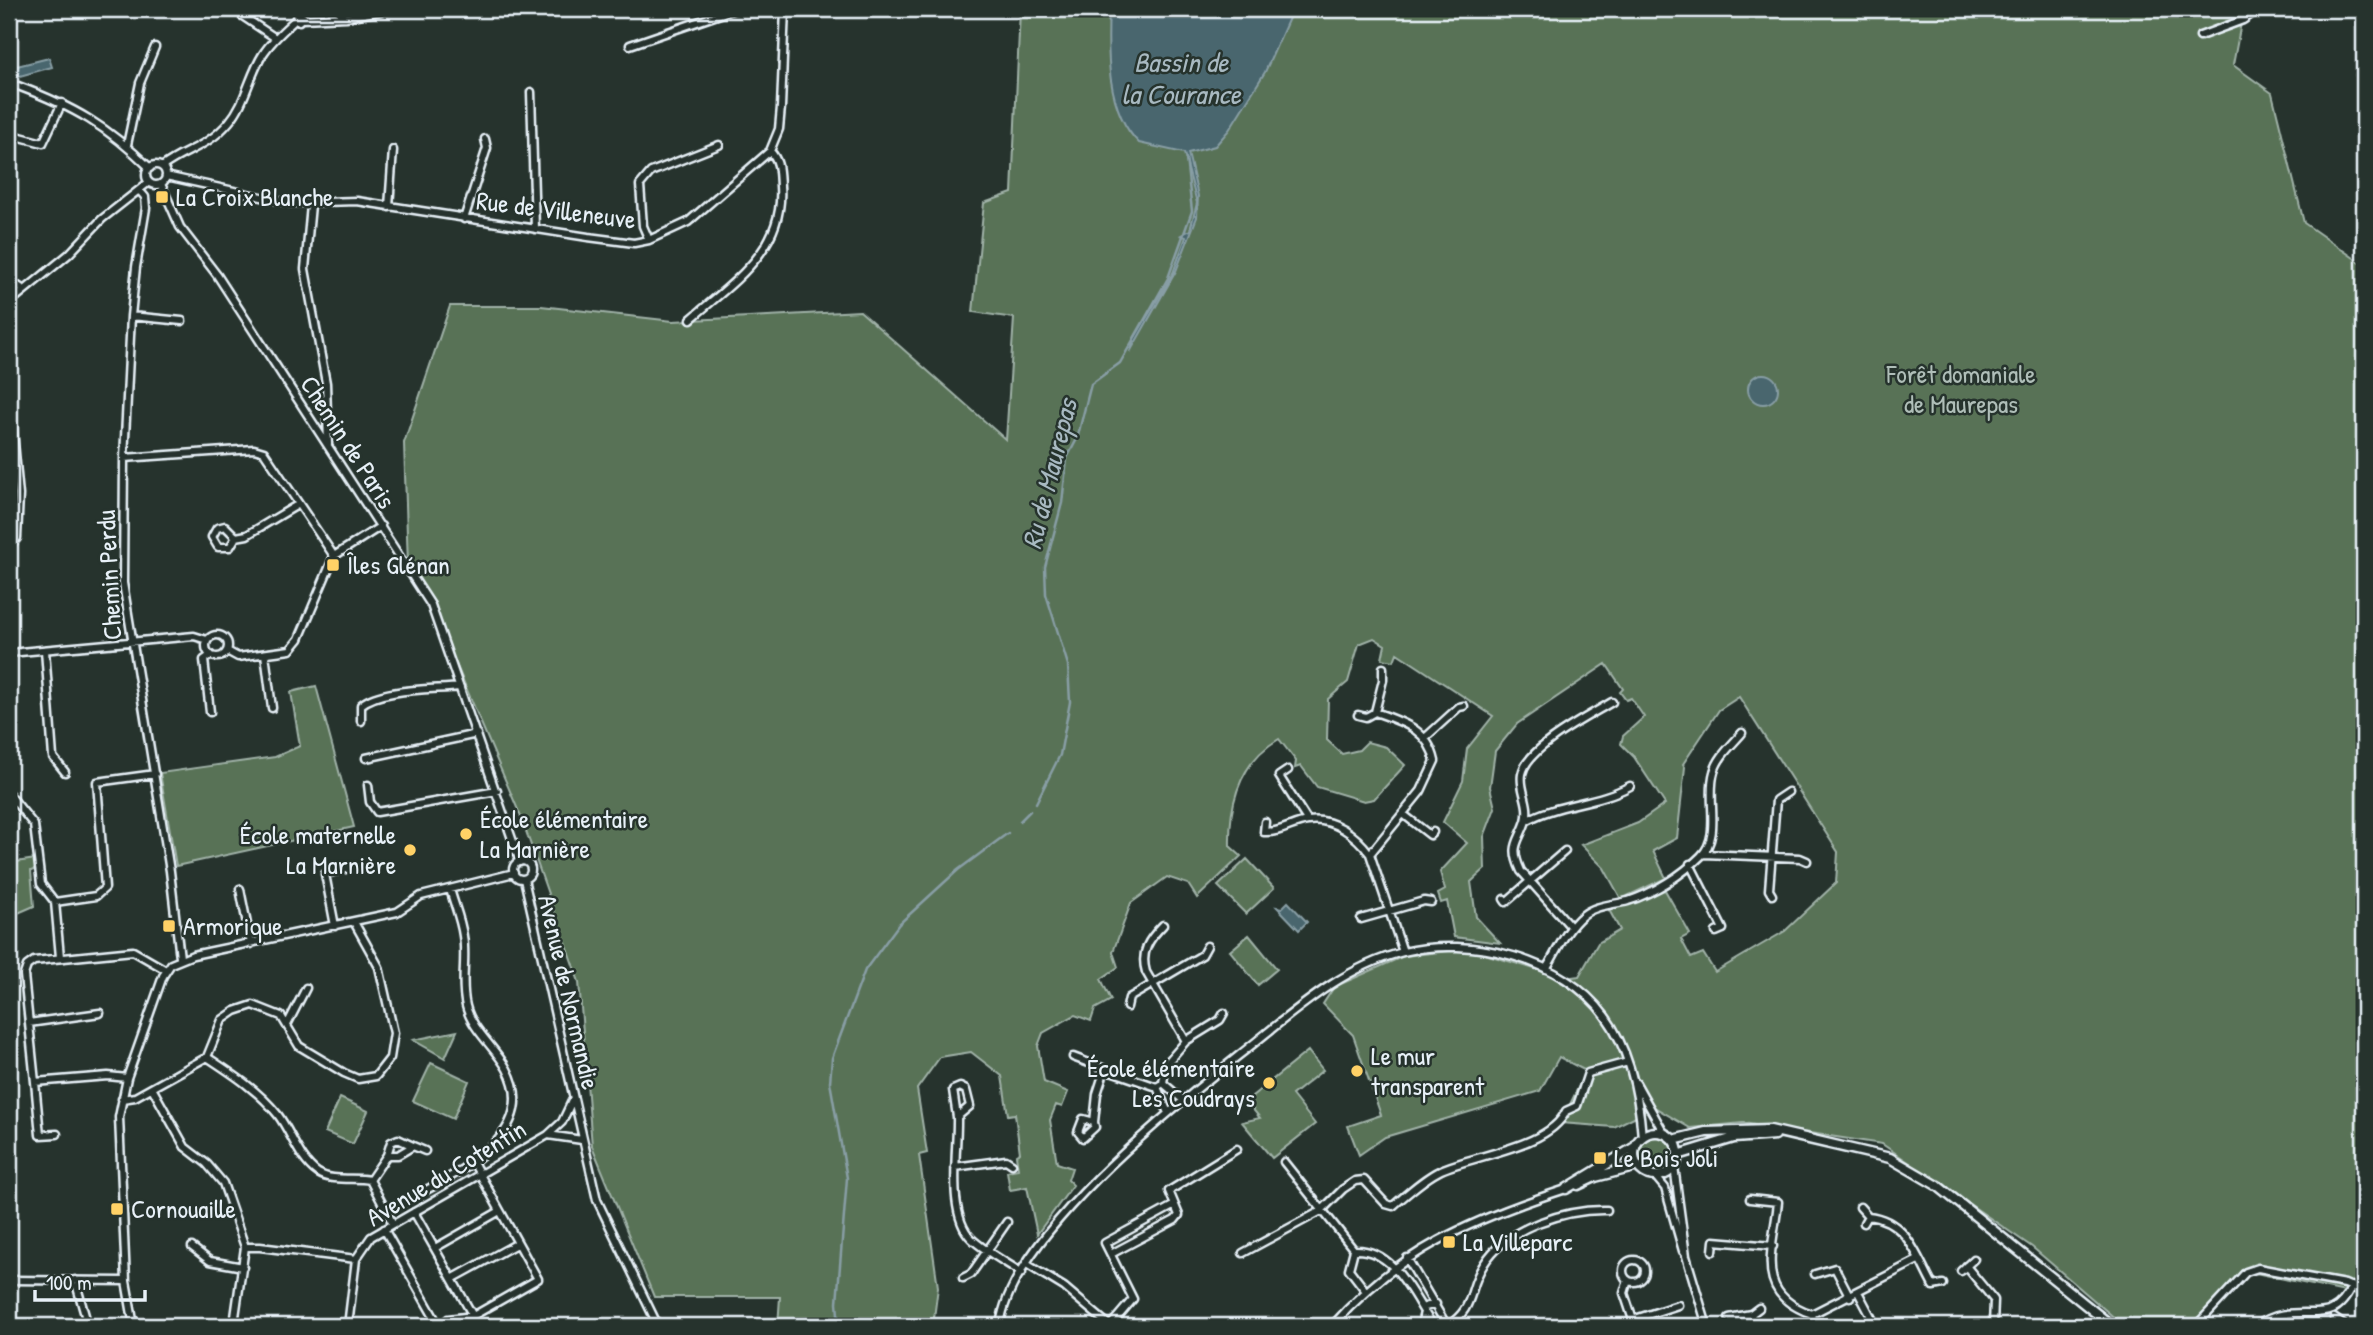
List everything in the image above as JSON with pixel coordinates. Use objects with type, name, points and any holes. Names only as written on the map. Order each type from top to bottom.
[{"type":"street","points":[[232,9],[274,37]]},
{"type":"street","points":[[336,9],[345,17]]},
{"type":"street","points":[[149,182],[146,173],[150,168],[162,167],[210,142],[231,120],[246,94],[261,56],[274,37],[301,15],[345,17],[393,9]]},
{"type":"street","points":[[630,45],[735,9]]},
{"type":"street","points":[[691,319],[755,263],[770,243],[780,195],[777,158],[770,151],[779,130],[785,9]]},
{"type":"street","points":[[2200,36],[2243,20],[2259,9]]},
{"type":"street","points":[[127,145],[140,83],[155,47]]},
{"type":"street","points":[[9,88],[18,86],[62,103],[94,120],[127,145],[150,168]]},
{"type":"street","points":[[531,92],[535,229]]},
{"type":"street","points":[[9,134],[43,143],[62,103]]},
{"type":"street","points":[[464,219],[487,148],[485,139]]},
{"type":"street","points":[[649,240],[643,226],[640,185],[650,173],[719,145]]},
{"type":"street","points":[[389,207],[393,150]]},
{"type":"street","name":"Rue de Villeneuve","points":[[166,176],[289,203],[311,205],[357,201],[634,243],[649,240],[688,222],[770,151]]},
{"type":"street","points":[[9,303],[69,254],[102,219],[149,182],[161,184],[166,176],[162,167]]},
{"type":"street","name":"Chemin de Paris","points":[[161,184],[180,227],[217,275],[431,605],[520,862]]},
{"type":"street","name":"Chemin Perdu","points":[[139,190],[146,202],[131,316],[124,458],[123,583],[155,774],[180,958]]},
{"type":"street","points":[[311,205],[305,269],[327,383],[328,444]]},
{"type":"street","points":[[9,280],[24,290]]},
{"type":"street","points":[[131,316],[182,321]]},
{"type":"street","points":[[9,389],[19,495],[17,538],[9,547]]},
{"type":"street","points":[[124,458],[254,449],[264,452],[334,556]]},
{"type":"street","points":[[236,537],[247,536],[299,504]]},
{"type":"street","points":[[227,651],[238,657],[290,650],[295,646],[334,556],[381,526]]},
{"type":"street","points":[[210,712],[204,660],[211,655],[222,656],[227,651],[227,641],[223,636],[213,635],[208,640],[206,647],[211,655]]},
{"type":"street","points":[[9,653],[194,636],[208,640]]},
{"type":"street","points":[[45,650],[53,757],[65,772]]},
{"type":"street","points":[[265,654],[272,708]]},
{"type":"street","points":[[1358,715],[1366,717],[1375,712],[1383,680],[1383,668]]},
{"type":"street","points":[[361,721],[361,705],[369,699],[421,690],[460,687]]},
{"type":"street","points":[[1542,812],[1528,800],[1521,786],[1522,774],[1530,756],[1612,702]]},
{"type":"street","points":[[1426,737],[1459,707],[1464,706]]},
{"type":"street","points":[[1370,854],[1421,791],[1435,761],[1426,737],[1406,723],[1375,712]]},
{"type":"street","points":[[1546,969],[1571,928],[1594,908],[1630,900],[1654,891],[1704,854],[1713,824],[1714,772],[1721,758],[1742,733]]},
{"type":"street","points":[[366,758],[477,734]]},
{"type":"street","points":[[1288,770],[1279,776],[1307,820]]},
{"type":"street","points":[[55,902],[96,896],[105,888],[97,782],[155,774]]},
{"type":"street","points":[[368,785],[370,802],[377,812],[497,791]]},
{"type":"street","points":[[1526,821],[1542,812],[1613,795],[1630,786]]},
{"type":"street","points":[[1772,895],[1769,890],[1776,800],[1788,792]]},
{"type":"street","points":[[9,794],[34,825],[41,884],[55,902],[60,957]]},
{"type":"street","points":[[1528,800],[1526,821],[1515,843],[1515,853],[1521,870],[1571,928]]},
{"type":"street","points":[[1403,814],[1430,835],[1433,832]]},
{"type":"street","points":[[1265,822],[1264,832],[1276,833],[1307,820],[1322,821],[1344,828],[1360,840],[1370,854],[1403,952]]},
{"type":"street","points":[[1504,899],[1506,902],[1564,851]]},
{"type":"street","points":[[1704,854],[1800,858],[1807,861]]},
{"type":"street","points":[[134,1326],[126,1281],[119,1117],[127,1078],[166,970],[180,958],[397,912],[421,896],[514,873],[524,879],[531,869],[527,863],[520,862],[515,865],[514,873]]},
{"type":"street","points":[[1690,864],[1723,929],[1716,932]]},
{"type":"street","points":[[335,926],[324,874],[350,868]]},
{"type":"street","name":"Avenue de Normandie","points":[[524,879],[597,1200],[658,1326]]},
{"type":"street","points":[[240,889],[251,944]]},
{"type":"street","points":[[387,1211],[489,1151],[500,1140],[513,1112],[514,1097],[506,1068],[466,1006],[463,937],[450,889]]},
{"type":"street","points":[[1361,919],[1424,901],[1431,902]]},
{"type":"street","points":[[122,1098],[135,1097],[207,1057],[222,1020],[244,1007],[266,1008],[281,1016],[299,1046],[358,1079],[376,1076],[390,1058],[394,1033],[379,967],[354,922]]},
{"type":"street","points":[[1163,925],[1152,936],[1143,961],[1152,984],[1186,1041]]},
{"type":"street","points":[[1127,1006],[1129,998],[1202,955],[1207,946]]},
{"type":"street","points":[[1000,1326],[1002,1310],[1022,1273],[1064,1214],[1107,1169],[1183,1100],[1329,986],[1360,968],[1403,952],[1469,947],[1510,956],[1546,969],[1584,994],[1605,1016],[1629,1062],[1642,1137]]},
{"type":"street","points":[[57,1134],[40,1135],[24,975],[27,966],[34,961],[60,957],[133,951],[166,970]]},
{"type":"street","points":[[286,1025],[306,988]]},
{"type":"street","points":[[29,1023],[100,1013]]},
{"type":"street","points":[[1168,1113],[1160,1085],[1166,1064],[1186,1041],[1220,1020],[1224,1013]]},
{"type":"street","points":[[207,1057],[270,1106],[308,1164],[318,1173],[332,1178],[370,1180]]},
{"type":"street","points":[[1073,1057],[1160,1085],[1183,1100]]},
{"type":"street","points":[[1243,1253],[1321,1211],[1349,1185],[1364,1180],[1385,1204],[1393,1206],[1439,1171],[1533,1139],[1562,1118],[1566,1111],[1577,1106],[1588,1073],[1629,1062]]},
{"type":"street","points":[[1094,1122],[1097,1094],[1105,1069]]},
{"type":"street","points":[[35,1082],[108,1076],[127,1078]]},
{"type":"street","points":[[1633,1077],[1664,1133],[1673,1140],[1678,1155],[1674,1167],[1686,1256],[1707,1326]]},
{"type":"street","points":[[152,1088],[185,1147],[206,1164],[223,1183],[246,1247],[235,1317],[238,1326]]},
{"type":"street","name":"Avenue du Cotentin","points":[[348,1326],[356,1259],[372,1237],[548,1135],[560,1125],[573,1099]]},
{"type":"street","name":"Avenue de Normandie","points":[[567,1111],[576,1114]]},
{"type":"street","points":[[957,1117],[955,1167],[963,1228],[988,1250],[1022,1273]]},
{"type":"street","points":[[1673,1140],[1706,1132],[1770,1130],[1844,1145],[1890,1158],[1970,1211],[2112,1326]]},
{"type":"street","points":[[1566,1189],[1598,1166],[1635,1147],[1642,1137],[1653,1132],[1664,1133]]},
{"type":"street","name":"Avenue du Cotentin","points":[[548,1135],[582,1140]]},
{"type":"street","points":[[1678,1155],[1734,1138],[1788,1135]]},
{"type":"street","points":[[370,1180],[387,1155],[391,1142],[398,1139],[425,1151]]},
{"type":"street","points":[[387,1155],[398,1155],[413,1146]]},
{"type":"street","points":[[1635,1147],[1638,1166]]},
{"type":"street","points":[[1111,1254],[1175,1220],[1179,1214],[1173,1206],[1169,1191],[1237,1149]]},
{"type":"street","points":[[955,1167],[1006,1160],[1012,1164]]},
{"type":"street","points":[[384,1229],[439,1326],[448,1319],[473,1315],[538,1279],[473,1161]]},
{"type":"street","points":[[1284,1162],[1354,1250],[1367,1250],[1383,1256],[1394,1267],[1433,1326]]},
{"type":"street","points":[[1332,1326],[1366,1290],[1394,1267],[1473,1222],[1638,1166],[1656,1176],[1665,1188],[1679,1244],[1686,1256]]},
{"type":"street","points":[[1656,1176],[1674,1167]]},
{"type":"street","points":[[370,1180],[393,1224]]},
{"type":"street","points":[[1750,1199],[1778,1202],[1771,1270],[1775,1290],[1783,1300],[1812,1314],[1850,1297],[1918,1260]]},
{"type":"street","points":[[1028,1265],[1064,1287],[1110,1325],[1133,1299],[1105,1243],[1173,1206]]},
{"type":"street","points":[[1860,1207],[1868,1216],[1891,1221],[1901,1229],[1930,1289],[1943,1284]]},
{"type":"street","points":[[1407,1258],[1447,1326],[1464,1316],[1484,1262],[1517,1233],[1545,1220],[1582,1209],[1607,1210]]},
{"type":"street","points":[[435,1248],[500,1211]]},
{"type":"street","points":[[414,1212],[473,1315]]},
{"type":"street","points":[[1864,1223],[1868,1216]]},
{"type":"street","points":[[963,1278],[971,1274],[1007,1222]]},
{"type":"street","points":[[1713,1251],[1714,1241],[1773,1246]]},
{"type":"street","points":[[452,1279],[518,1243]]},
{"type":"street","points":[[192,1247],[210,1261],[243,1267]]},
{"type":"street","points":[[246,1247],[356,1259]]},
{"type":"street","points":[[1354,1250],[1349,1269],[1366,1290]]},
{"type":"street","points":[[1974,1259],[1964,1268],[1994,1300],[1993,1326]]},
{"type":"street","points":[[1815,1274],[1835,1268],[1850,1297]]},
{"type":"street","points":[[2196,1326],[2246,1272],[2258,1268],[2352,1286],[2364,1292]]},
{"type":"street","points":[[9,1280],[126,1281]]},
{"type":"street","points":[[75,1280],[88,1326]]},
{"type":"street","points":[[1628,1280],[1624,1293],[1634,1323],[1678,1305]]},
{"type":"street","points":[[2256,1326],[2281,1317],[2305,1316],[2323,1321],[2334,1318],[2342,1311],[2352,1286]]},
{"type":"street","points":[[1858,1292],[1876,1326]]},
{"type":"street","points":[[1421,1326],[1427,1305],[1436,1304]]},
{"type":"street","points":[[1729,1318],[1751,1314],[1759,1308]]},
{"type":"street","points":[[1751,1314],[1754,1326]]},
{"type":"street","points":[[1812,1314],[1814,1326]]},
{"type":"street","points":[[9,1316],[14,1326]]},
{"type":"street","points":[[2334,1318],[2345,1326]]},
{"type":"green space","name":"Forêt domaniale de Maurepas","points":[[1020,9],[2234,9],[2241,23],[2233,65],[2272,93],[2304,223],[2364,265],[2364,1296],[2246,1271],[2190,1326],[2124,1326],[2032,1247],[1882,1144],[1743,1123],[1690,1128],[1654,1107],[1614,1127],[1561,1123],[1586,1071],[1559,1057],[1540,1091],[1385,1137],[1359,1155],[1348,1126],[1381,1115],[1353,1035],[1323,1004],[1334,987],[1404,956],[1468,949],[1565,978],[1579,976],[1598,943],[1620,930],[1609,910],[1665,890],[1690,934],[1681,939],[1691,958],[1703,953],[1715,972],[1785,931],[1836,883],[1838,852],[1739,697],[1719,710],[1683,764],[1685,767],[1677,838],[1653,851],[1666,878],[1621,899],[1604,868],[1581,845],[1638,823],[1665,804],[1634,757],[1621,744],[1623,736],[1644,717],[1631,698],[1626,700],[1620,692],[1623,689],[1606,664],[1517,724],[1495,751],[1490,787],[1495,808],[1484,837],[1485,869],[1471,882],[1476,917],[1500,943],[1454,937],[1447,901],[1441,903],[1438,894],[1445,890],[1440,872],[1467,843],[1443,822],[1463,781],[1467,749],[1493,716],[1397,653],[1394,661],[1382,659],[1385,645],[1374,638],[1359,644],[1348,682],[1328,699],[1327,740],[1342,754],[1359,750],[1367,742],[1386,747],[1405,765],[1374,799],[1364,801],[1317,787],[1301,766],[1295,768],[1296,761],[1279,739],[1265,748],[1246,772],[1235,799],[1230,846],[1241,856],[1197,898],[1188,884],[1167,877],[1131,903],[1113,952],[1118,967],[1101,979],[1111,1000],[1095,1009],[1091,1021],[1075,1015],[1043,1033],[1038,1046],[1044,1082],[1068,1092],[1062,1107],[1056,1105],[1050,1120],[1057,1163],[1072,1168],[1068,1180],[1073,1185],[1037,1234],[1027,1187],[1010,1190],[1007,1171],[1018,1169],[1016,1155],[1020,1153],[1015,1114],[1008,1115],[1002,1076],[971,1052],[940,1057],[917,1089],[927,1153],[919,1155],[938,1287],[933,1326],[778,1326],[780,1297],[654,1297],[592,1146],[579,982],[521,817],[436,617],[408,566],[404,443],[450,306],[541,306],[673,321],[860,311],[1006,440],[1014,318],[973,312],[984,203],[1012,193]]},
{"type":"green space","points":[[316,686],[354,827],[176,866],[160,773],[275,757],[300,746],[291,692]]},
{"type":"green space","points":[[9,853],[16,862],[36,859],[36,869],[31,871],[34,906],[9,917]]},
{"type":"green space","points":[[1247,859],[1274,888],[1246,914],[1218,886]]},
{"type":"green space","points":[[1249,935],[1277,969],[1258,985],[1230,951]]},
{"type":"green space","points":[[457,1031],[445,1058],[413,1040]]},
{"type":"green space","points":[[1308,1051],[1323,1070],[1292,1095],[1315,1124],[1272,1158],[1242,1122],[1260,1118],[1246,1101]]},
{"type":"green space","points":[[431,1063],[469,1081],[453,1119],[413,1101]]},
{"type":"green space","points":[[340,1098],[368,1111],[353,1144],[325,1132]]},
{"type":"green space","points":[[1656,1137],[1667,1142],[1672,1153],[1667,1164],[1656,1169],[1645,1164],[1640,1153],[1645,1142]]},
{"type":"water","name":"Bassin de la Courance","points":[[1109,9],[1293,9],[1265,72],[1229,130],[1215,146],[1188,153],[1198,196],[1197,217],[1176,271],[1130,352],[1134,339],[1173,273],[1186,237],[1181,235],[1190,230],[1197,203],[1184,153],[1139,143],[1120,114],[1114,98],[1109,61]]},
{"type":"water","points":[[9,49],[13,67],[49,58],[52,67],[9,79]]},
{"type":"water","points":[[1763,374],[1774,378],[1778,389],[1774,400],[1763,404],[1752,400],[1748,389],[1752,378]]},
{"type":"water","points":[[1288,902],[1307,922],[1299,930],[1277,907],[1282,908]]},
{"type":"waterway","name":"Ru de Maurepas","points":[[1036,803],[1060,755],[1070,702],[1068,665],[1046,594],[1045,567],[1062,503],[1067,458],[1077,439],[1091,384],[1120,363],[1168,278],[1192,211],[1186,158]]},
{"type":"waterway","name":"Ru de Maurepas","points":[[1020,821],[1030,811]]},
{"type":"waterway","name":"Ru de Maurepas","points":[[839,1326],[837,1303],[847,1178],[830,1082],[832,1058],[865,970],[899,924],[958,870],[1008,833]]},
{"type":"place","name":"La Croix Blanche","points":[[162,197]]},
{"type":"place","name":"Îles Glénan","points":[[333,565]]},
{"type":"place","name":"École élémentaire La Marnière","points":[[466,834]]},
{"type":"place","name":"École maternelle La Marnière","points":[[410,850]]},
{"type":"place","name":"Armorique","points":[[169,926]]},
{"type":"place","name":"Le mur transparent","points":[[1357,1071]]},
{"type":"place","name":"École élémentaire Les Coudrays","points":[[1269,1083]]},
{"type":"place","name":"Le Bois Joli","points":[[1600,1158]]},
{"type":"place","name":"Cornouaille","points":[[117,1209]]},
{"type":"place","name":"La Villeparc","points":[[1449,1242]]}]
